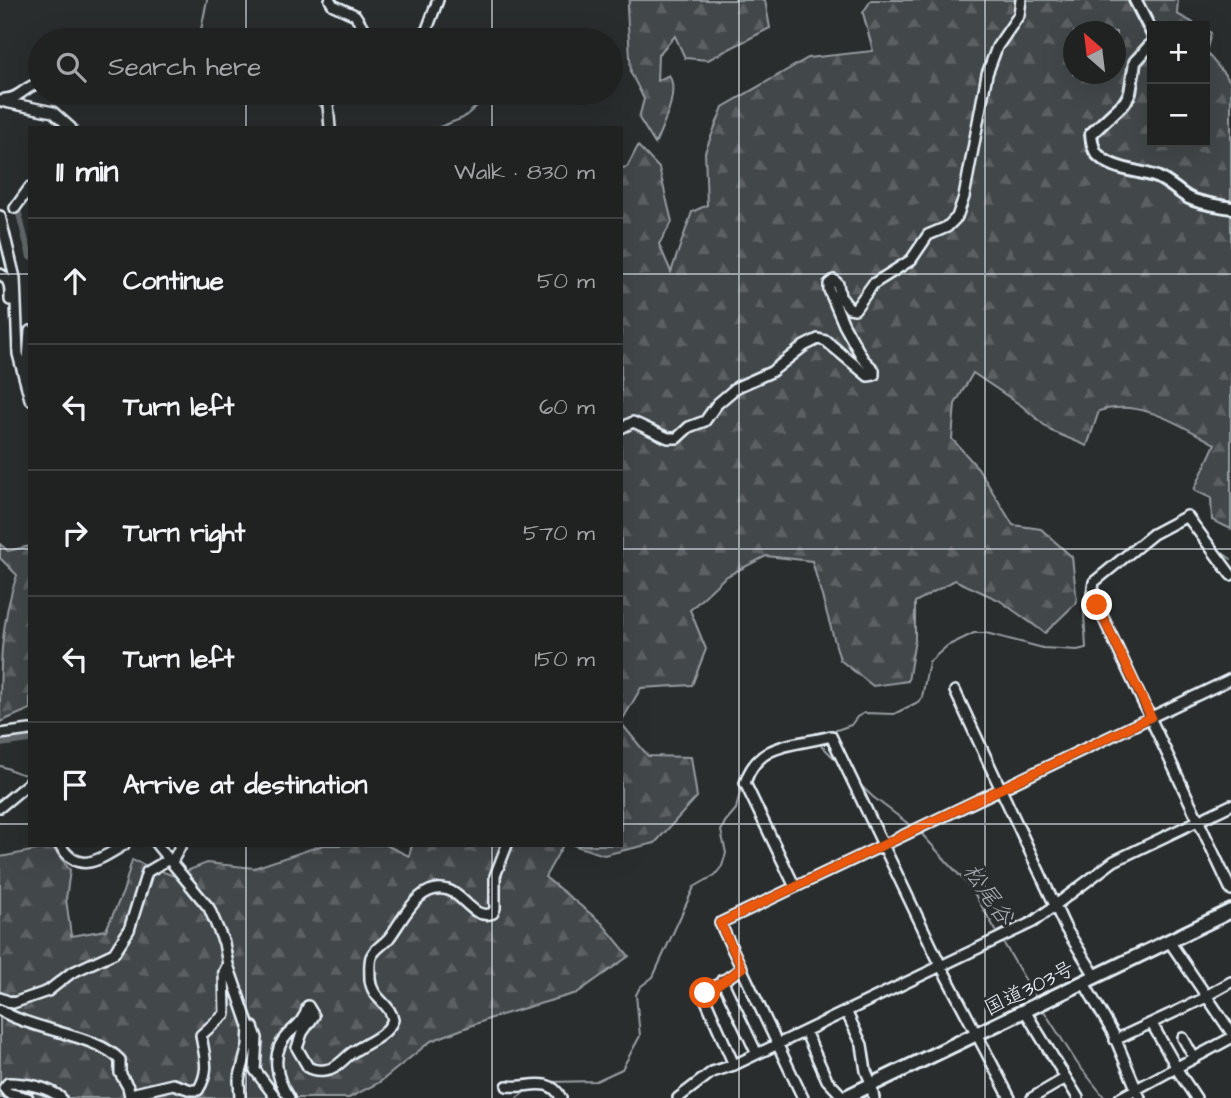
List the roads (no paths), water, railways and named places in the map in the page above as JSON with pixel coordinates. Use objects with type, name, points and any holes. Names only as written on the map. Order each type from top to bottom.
[{"type":"highway","name":"国道303号","points":[[844,1098],[872,1089],[976,1034],[1231,911]]},
{"type":"main road","points":[[1135,0],[1147,23]]},
{"type":"main road","points":[[1147,49],[1135,62],[1130,93],[1125,102],[1091,134],[1092,145],[1104,160],[1122,168],[1160,178],[1189,198],[1231,208]]},
{"type":"street","points":[[330,0],[333,5],[355,15],[364,28]]},
{"type":"street","points":[[428,28],[438,0]]},
{"type":"street","points":[[623,427],[633,422],[668,439],[677,438],[690,427],[705,421],[717,404],[737,387],[771,372],[804,346],[818,339],[826,341],[868,376],[874,375],[874,370],[863,359],[844,325],[829,284],[834,280],[840,296],[849,308],[855,309],[873,284],[911,260],[928,235],[947,227],[957,217],[964,197],[987,74],[997,47],[1019,15],[1021,0]]},
{"type":"street","points":[[0,100],[13,98],[28,87]]},
{"type":"street","points":[[0,100],[53,112],[69,126]]},
{"type":"street","points":[[328,105],[330,126]]},
{"type":"street","points":[[15,208],[28,190]]},
{"type":"street","points":[[0,216],[15,278],[9,300]]},
{"type":"street","points":[[0,274],[10,285],[9,300],[18,354],[28,392]]},
{"type":"street","points":[[25,380],[28,351]]},
{"type":"street","points":[[1231,575],[1187,516],[1153,534],[1094,582],[1092,594],[1231,890]]},
{"type":"street","points":[[803,1098],[720,923],[1231,679]]},
{"type":"street","points":[[955,691],[1077,949],[1096,977]]},
{"type":"street","points":[[0,734],[28,730]]},
{"type":"street","points":[[795,887],[745,783],[754,763],[764,753],[778,747],[831,736],[941,966],[1010,1098]]},
{"type":"street","points":[[0,807],[28,786]]},
{"type":"street","points":[[678,1098],[712,1072],[734,1065],[1033,922],[1114,861],[1231,805]]},
{"type":"street","points":[[61,847],[69,858],[85,863],[96,861],[120,847]]},
{"type":"street","points":[[159,847],[209,908],[224,943],[228,965],[249,1026],[248,1046],[239,1080],[240,1098]]},
{"type":"street","points":[[0,998],[13,1003],[48,991],[71,974],[114,953],[129,930],[148,872],[170,860],[180,847]]},
{"type":"street","points":[[289,1098],[281,1085],[276,1060],[283,1040],[306,1016],[308,1006],[314,1016],[302,1033],[297,1048],[308,1067],[326,1070],[374,1041],[389,1028],[393,1017],[390,1010],[374,994],[370,961],[372,954],[388,939],[416,900],[432,891],[441,888],[451,890],[470,908],[482,914],[493,913],[495,876],[506,847]]},
{"type":"street","points":[[1169,941],[1231,1032]]},
{"type":"street","points":[[0,1010],[12,1018],[45,1027],[111,1052],[120,1060],[120,1073],[130,1096],[173,1084],[198,1090],[205,1080],[207,1069],[201,1035],[225,1014],[224,972],[228,965]]},
{"type":"street","points":[[734,1065],[704,996],[722,980],[742,968]]},
{"type":"street","points":[[722,980],[757,1054]]},
{"type":"street","points":[[1115,1040],[1152,1024],[1231,982]]},
{"type":"street","points":[[1083,983],[1115,1040],[1138,1093]]},
{"type":"street","points":[[1025,1011],[1078,1098]]},
{"type":"street","points":[[846,1012],[862,1045],[872,1089]]},
{"type":"street","points":[[1152,1024],[1196,1098]]},
{"type":"street","points":[[249,1026],[253,1027],[257,1038],[255,1070],[276,1098]]},
{"type":"street","points":[[805,1031],[827,1080],[844,1098]]},
{"type":"street","points":[[1183,1038],[1194,1058]]},
{"type":"street","points":[[1119,1098],[1138,1093],[1176,1068],[1231,1038]]},
{"type":"street","points":[[1032,1098],[1066,1078]]},
{"type":"street","points":[[28,1098],[8,1093],[4,1088],[8,1083],[33,1086],[56,1093],[61,1098]]},
{"type":"street","points":[[507,1086],[520,1088],[545,1083],[554,1087],[561,1098]]},
{"type":"waterway","points":[[201,28],[207,0]]},
{"type":"waterway","points":[[320,105],[323,109],[325,126]]},
{"type":"waterway","points":[[442,126],[463,118],[478,105]]},
{"type":"waterway","points":[[18,210],[28,249]]},
{"type":"waterway","points":[[1217,549],[1231,559]]},
{"type":"waterway","points":[[831,732],[851,725],[864,713],[894,714],[918,702],[922,697],[929,662],[947,646],[974,633],[986,633],[1043,648],[1086,648],[1084,612],[1089,587]]},
{"type":"waterway","points":[[0,744],[28,740]]},
{"type":"waterway","name":"松尾谷","points":[[819,743],[840,764]]},
{"type":"waterway","points":[[0,766],[28,775]]},
{"type":"waterway","name":"松尾谷","points":[[856,781],[914,828]]},
{"type":"waterway","points":[[548,1082],[596,1081],[622,1069],[640,1036],[636,995],[640,987],[653,977],[694,887],[715,875],[722,866],[726,853],[721,831],[736,809],[742,784]]},
{"type":"waterway","name":"松尾谷","points":[[919,831],[971,888],[998,934]]},
{"type":"waterway","name":"松尾谷","points":[[1003,942],[1036,998]]},
{"type":"waterway","name":"松尾谷","points":[[1042,1008],[1077,1063],[1105,1098]]},
{"type":"waterway","points":[[517,1098],[527,1090]]}]
